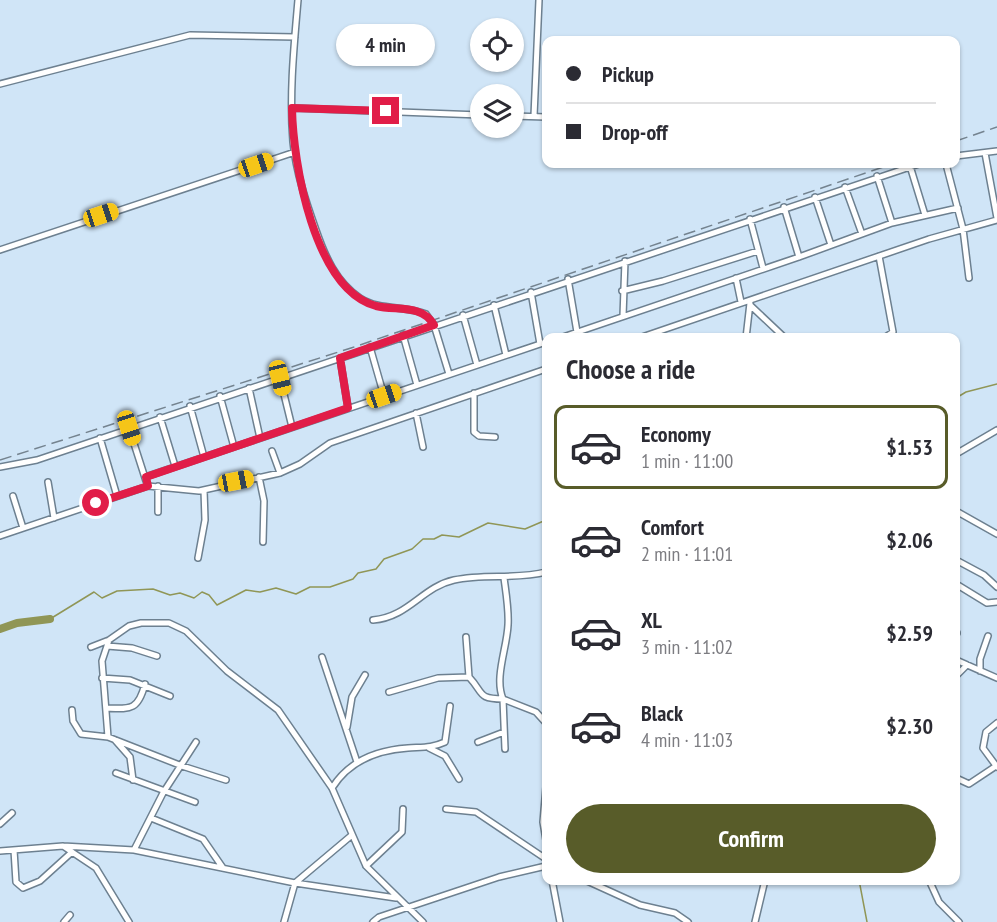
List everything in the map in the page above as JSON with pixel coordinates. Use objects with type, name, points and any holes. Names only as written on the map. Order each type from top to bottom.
[{"type":"street","points":[[298,0],[292,108],[295,152],[307,205],[336,275],[362,300],[376,306],[419,311],[426,314],[434,325],[449,374]]},
{"type":"street","points":[[534,116],[539,0]]},
{"type":"street","points":[[0,84],[190,35],[295,37]]},
{"type":"street","points":[[292,108],[470,115]]},
{"type":"street","points":[[524,116],[542,117]]},
{"type":"street","points":[[0,250],[295,152]]},
{"type":"street","points":[[960,156],[997,152]]},
{"type":"street","points":[[652,333],[741,302],[750,302],[879,256],[997,219],[985,153]]},
{"type":"street","points":[[0,467],[37,460],[190,406],[340,358],[568,279],[903,168]]},
{"type":"street","points":[[911,168],[925,215]]},
{"type":"street","points":[[947,168],[963,229],[969,278]]},
{"type":"street","points":[[877,176],[892,223]]},
{"type":"street","points":[[845,187],[862,234]]},
{"type":"street","points":[[815,197],[831,245]]},
{"type":"street","points":[[784,207],[799,257]]},
{"type":"street","points":[[574,333],[892,223],[958,208]]},
{"type":"street","points":[[750,219],[763,268]]},
{"type":"street","points":[[622,291],[663,281],[758,251]]},
{"type":"street","points":[[879,256],[892,333]]},
{"type":"street","points":[[623,316],[622,291],[625,261]]},
{"type":"street","points":[[736,278],[741,302]]},
{"type":"street","points":[[568,279],[577,332]]},
{"type":"street","points":[[531,292],[542,339]]},
{"type":"street","points":[[747,333],[750,302]]},
{"type":"street","points":[[750,302],[780,333]]},
{"type":"street","points":[[494,305],[506,355]]},
{"type":"street","points":[[463,315],[477,365]]},
{"type":"street","points":[[664,328],[664,333]]},
{"type":"street","points":[[403,335],[417,385]]},
{"type":"street","points":[[146,477],[542,343]]},
{"type":"street","points":[[370,347],[384,396]]},
{"type":"street","points":[[340,358],[348,408]]},
{"type":"street","points":[[0,536],[148,486],[183,491],[204,490],[280,473],[300,464],[330,443],[542,370]]},
{"type":"street","points":[[280,378],[292,427]]},
{"type":"street","points":[[249,388],[260,438]]},
{"type":"street","points":[[474,393],[474,432],[479,436],[495,437]]},
{"type":"street","points":[[220,396],[234,447]]},
{"type":"street","points":[[190,406],[204,458]]},
{"type":"street","points":[[416,413],[423,447]]},
{"type":"street","points":[[160,417],[175,466]]},
{"type":"street","points":[[129,428],[148,486]]},
{"type":"street","points":[[960,452],[997,430]]},
{"type":"street","points":[[100,438],[117,496]]},
{"type":"street","points":[[272,451],[280,473]]},
{"type":"street","points":[[259,477],[264,501],[263,542]]},
{"type":"street","points":[[48,482],[54,518]]},
{"type":"street","points":[[158,512],[159,486]]},
{"type":"street","points":[[198,558],[205,520],[204,490]]},
{"type":"street","points":[[13,496],[23,528]]},
{"type":"street","points":[[960,513],[997,534]]},
{"type":"street","points":[[960,562],[984,575],[997,587]]},
{"type":"street","points":[[373,620],[398,615],[435,589],[455,580],[504,578],[542,573]]},
{"type":"street","points":[[504,578],[509,623],[501,681],[504,699],[505,749]]},
{"type":"street","points":[[960,586],[987,603],[997,602]]},
{"type":"street","points":[[133,780],[130,758],[111,738],[102,678],[102,662],[108,643],[129,626],[150,622],[178,625],[231,675],[278,710],[332,788],[366,866],[396,898],[423,922]]},
{"type":"street","points":[[980,671],[980,658],[988,636]]},
{"type":"street","points":[[466,637],[469,677],[479,694],[485,698],[504,699],[536,712],[542,719]]},
{"type":"street","points":[[91,647],[108,643],[157,656]]},
{"type":"street","points":[[322,657],[357,762]]},
{"type":"street","points":[[960,662],[997,678]]},
{"type":"street","points":[[960,672],[967,665]]},
{"type":"street","points":[[347,727],[352,698],[365,675]]},
{"type":"street","points":[[389,692],[438,678],[469,677]]},
{"type":"street","points":[[102,678],[117,678],[145,684],[170,696]]},
{"type":"street","points":[[106,708],[127,710],[133,707],[142,694],[145,684]]},
{"type":"street","points":[[332,788],[338,779],[357,762],[389,751],[429,748],[445,742],[450,706]]},
{"type":"street","points":[[72,710],[73,721],[81,734],[111,738],[182,766],[226,780]]},
{"type":"street","points":[[960,780],[969,784],[996,767],[984,748],[986,732],[997,723]]},
{"type":"street","points":[[478,742],[504,732]]},
{"type":"street","points":[[134,850],[164,793],[196,742]]},
{"type":"street","points":[[429,748],[450,761],[459,780]]},
{"type":"street","points":[[116,773],[164,793],[195,802]]},
{"type":"street","points":[[366,866],[402,832],[403,808]]},
{"type":"street","points":[[446,809],[476,812],[542,856]]},
{"type":"street","points":[[0,824],[12,813]]},
{"type":"street","points":[[151,818],[203,839],[224,868]]},
{"type":"street","points":[[284,922],[295,883],[352,836]]},
{"type":"street","points":[[0,851],[63,846],[134,850],[295,883],[396,898]]},
{"type":"street","points":[[63,846],[96,868],[129,922]]},
{"type":"street","points":[[14,850],[16,882],[23,888],[40,881],[72,852]]},
{"type":"street","points":[[373,922],[406,907],[499,877],[542,867]]},
{"type":"street","points":[[553,885],[560,922]]},
{"type":"street","points":[[596,885],[640,905],[675,913],[688,922]]},
{"type":"street","points":[[754,922],[764,885]]},
{"type":"street","points":[[931,885],[939,902],[959,922]]},
{"type":"street","points":[[64,922],[70,915]]},
{"type":"waterway","points":[[960,396],[997,384]]},
{"type":"waterway","points":[[50,619],[94,592],[102,598],[117,591],[153,589],[170,595],[180,593],[194,598],[202,592],[209,595],[217,605],[246,590],[260,592],[276,588],[296,594],[310,587],[330,587],[353,579],[358,573],[376,569],[384,559],[412,549],[423,539],[434,539],[442,535],[459,537],[488,523],[525,529],[542,522]]},
{"type":"waterway","points":[[0,629],[17,623],[50,619]]},
{"type":"waterway","points":[[860,885],[867,922]]},
{"type":"railway","points":[[960,140],[997,127]]},
{"type":"railway","points":[[0,460],[351,348],[880,168]]},
{"type":"route","points":[[96,503],[148,486],[146,477],[175,466],[348,408],[340,358],[434,325],[426,314],[419,311],[376,306],[362,300],[348,289],[336,275],[320,242],[298,173],[293,142],[292,108],[386,111]]}]
